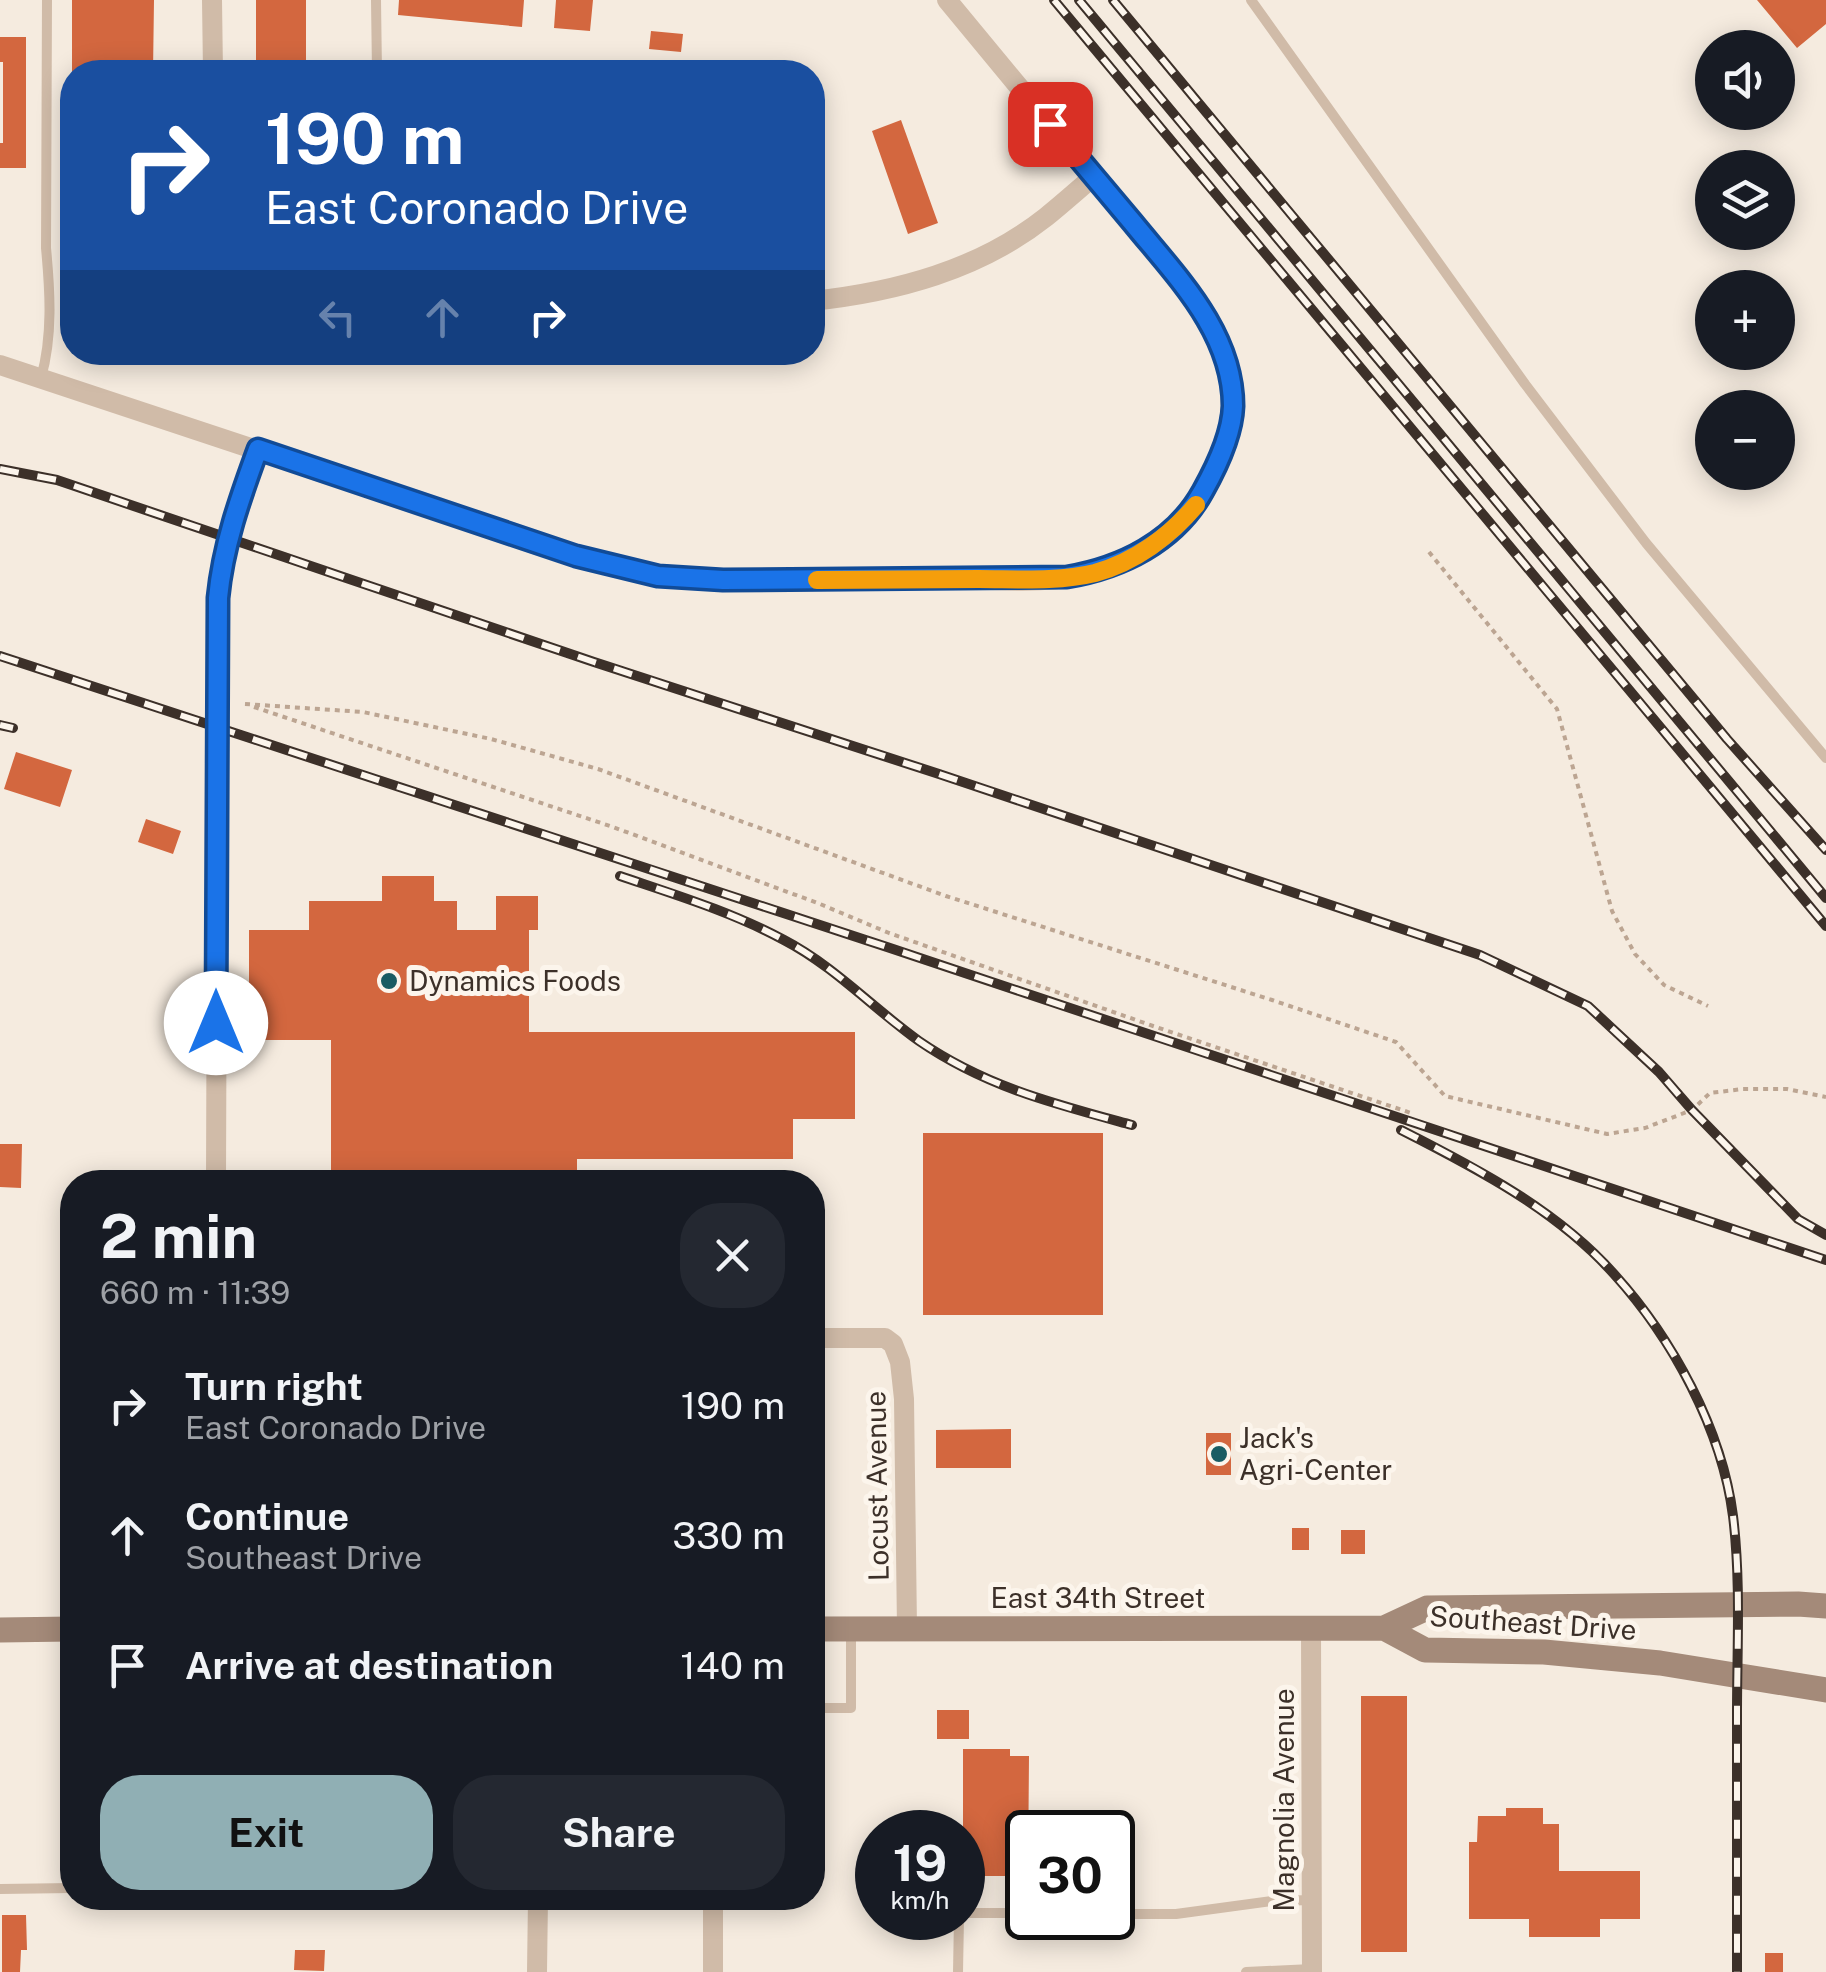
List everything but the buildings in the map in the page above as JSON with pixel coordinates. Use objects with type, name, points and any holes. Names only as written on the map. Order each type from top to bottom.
[{"type":"main road","name":"Southeast Drive","points":[[1384,1628],[1427,1608],[1826,1606]]},
{"type":"main road","name":"East 34th Street","points":[[825,1628],[1384,1628]]},
{"type":"main road","name":"Southeast Drive","points":[[1384,1628],[1425,1650],[1544,1652],[1660,1662],[1826,1690]]},
{"type":"main road","points":[[0,1630],[60,1629]]},
{"type":"street","points":[[212,0],[213,60]]},
{"type":"street","points":[[0,366],[576,556],[658,576],[723,580],[1039,579],[1095,572],[1121,562],[1152,546],[1177,526],[1195,506],[1207,484],[1229,430],[1233,408],[1221,348],[1196,302],[946,0]]},
{"type":"street","points":[[825,300],[880,292],[964,265],[1044,219],[1094,176]]},
{"type":"street","points":[[216,1170],[218,598],[228,537],[258,449]]},
{"type":"street","name":"Locust Avenue","points":[[825,1338],[885,1338],[893,1344],[900,1362],[907,1628]]},
{"type":"street","name":"Magnolia Avenue","points":[[1311,1628],[1312,1970]]},
{"type":"street","points":[[537,1972],[538,1910]]},
{"type":"street","points":[[712,1972],[713,1910]]},
{"type":"lane","points":[[41,379],[48,354],[48,0]]},
{"type":"lane","points":[[376,0],[377,60]]},
{"type":"lane","points":[[1251,0],[1558,427],[1646,543],[1826,758]]},
{"type":"lane","points":[[825,1708],[851,1708],[851,1628]]},
{"type":"lane","points":[[0,1888],[60,1888]]},
{"type":"lane","points":[[1135,1914],[1176,1914],[1272,1901],[1312,1900]]},
{"type":"lane","points":[[958,1972],[960,1940]]},
{"type":"lane","points":[[1246,1972],[1312,1970]]},
{"type":"path","points":[[1429,552],[1557,709],[1612,911],[1635,954],[1664,984],[1708,1006]]},
{"type":"path","points":[[1414,1114],[889,933],[613,828],[245,704],[363,712],[491,739],[598,769],[946,896],[1396,1042],[1445,1096],[1607,1134],[1645,1128],[1692,1110],[1710,1094],[1788,1089],[1826,1097]]},
{"type":"railway","points":[[1054,0],[1826,926]]},
{"type":"railway","points":[[1079,0],[1826,898]]},
{"type":"railway","points":[[1113,0],[1727,739],[1826,850]]},
{"type":"railway","points":[[0,469],[57,480],[1480,955],[1588,1006],[1659,1072],[1798,1219],[1826,1235]]},
{"type":"railway","points":[[0,656],[1826,1260]]},
{"type":"railway","points":[[0,725],[13,728]]},
{"type":"railway","points":[[620,876],[724,912],[784,940],[820,962],[919,1041],[970,1071],[1022,1092],[1132,1125]]},
{"type":"railway","points":[[1401,1130],[1514,1192],[1592,1251],[1656,1327],[1706,1418],[1727,1483],[1737,1565],[1737,1972]]},
{"type":"slow traffic","points":[[817,580],[1039,579],[1095,572],[1152,546],[1196,505]]},
{"type":"place","name":"Dynamics Foods","points":[[389,981]]},
{"type":"place","name":"Jack's Agri-Center","points":[[1219,1454]]},
{"type":"route","points":[[216,1023],[218,598],[228,537],[258,449],[576,556],[658,576],[723,580],[1067,577],[1121,562],[1152,546],[1177,526],[1195,506],[1207,484],[1229,430],[1233,408],[1221,348],[1196,302],[1050,124]]}]
